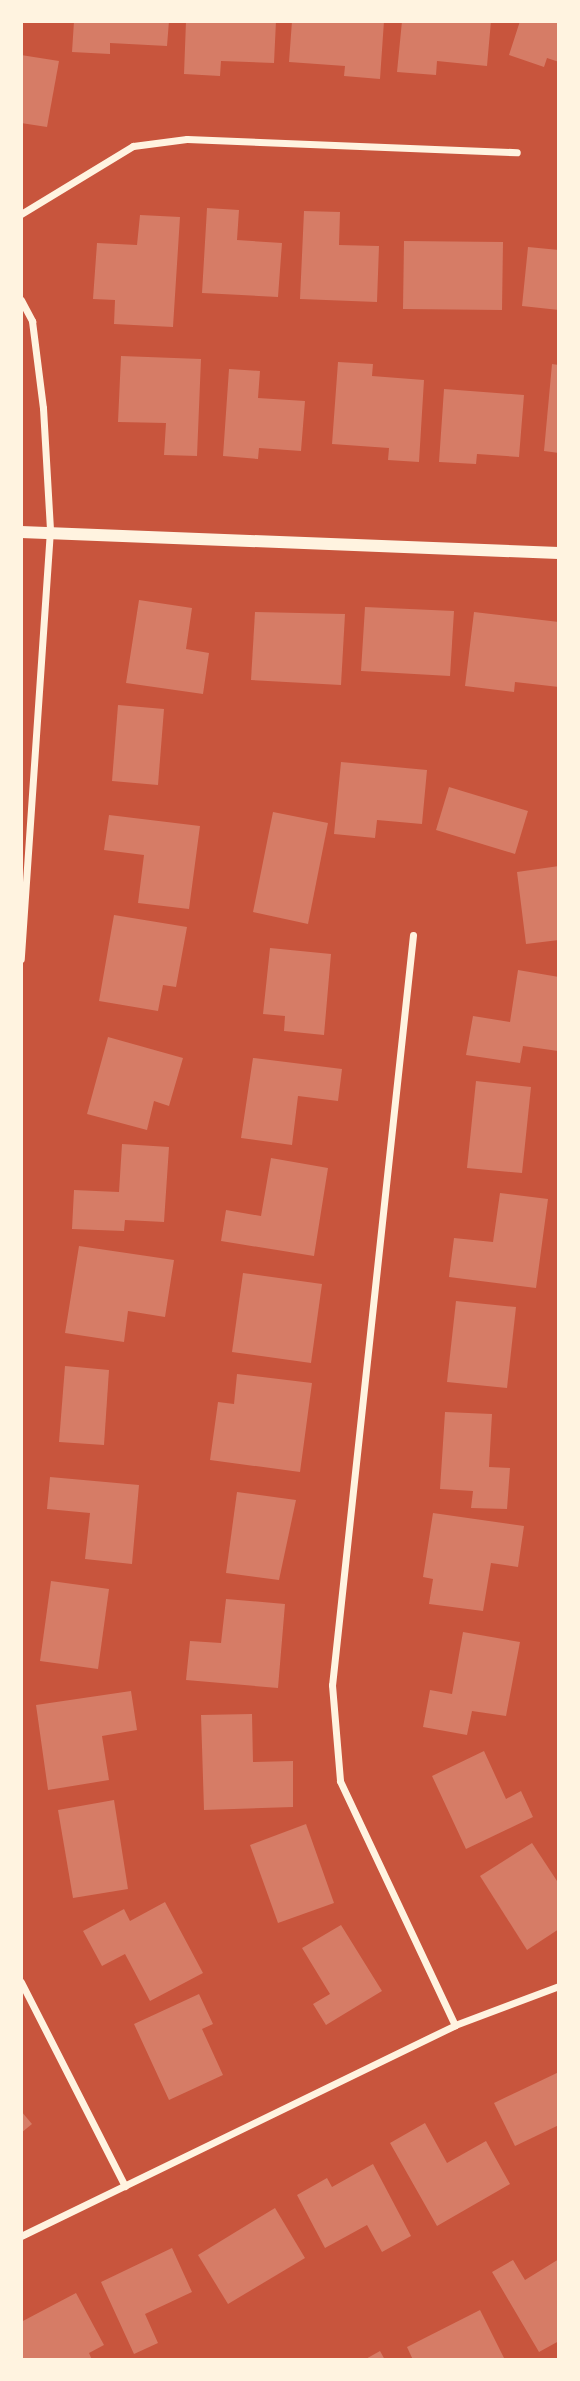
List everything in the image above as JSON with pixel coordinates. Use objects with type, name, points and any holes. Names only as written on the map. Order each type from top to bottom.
[{"type":"street","points":[[21,214],[133,146],[146,144],[187,139],[517,152]]},
{"type":"street","points":[[21,300],[32,321],[43,408],[50,530],[21,959]]},
{"type":"street","points":[[21,532],[50,530],[559,553]]},
{"type":"street","points":[[413,935],[332,1685],[340,1781],[455,2025]]},
{"type":"street","points":[[21,1982],[125,2186]]},
{"type":"street","points":[[21,2236],[455,2025],[559,1986]]},
{"type":"building","points":[[74,21],[169,21],[167,46],[110,43],[110,54],[72,52]]},
{"type":"building","points":[[186,21],[276,21],[274,63],[221,61],[220,76],[184,74]]},
{"type":"building","points":[[292,21],[384,21],[380,79],[344,76],[345,66],[289,62]]},
{"type":"building","points":[[402,21],[491,21],[487,66],[437,61],[436,75],[397,72]]},
{"type":"building","points":[[520,21],[559,21],[559,62],[547,58],[544,67],[509,55]]},
{"type":"building","points":[[21,55],[59,61],[47,127],[21,123]]},
{"type":"building","points":[[207,208],[239,210],[237,240],[282,243],[278,297],[202,293]]},
{"type":"building","points":[[304,211],[340,212],[339,245],[379,246],[377,302],[300,299]]},
{"type":"building","points":[[140,215],[180,217],[173,327],[114,324],[115,300],[93,299],[97,243],[137,245]]},
{"type":"building","points":[[404,241],[503,242],[502,310],[403,309]]},
{"type":"building","points":[[528,247],[559,250],[559,310],[522,306]]},
{"type":"building","points":[[121,356],[201,359],[197,456],[164,455],[166,423],[118,422]]},
{"type":"building","points":[[338,362],[373,364],[372,376],[424,380],[419,462],[388,460],[389,448],[332,444]]},
{"type":"building","points":[[552,364],[559,365],[559,453],[544,451]]},
{"type":"building","points":[[229,369],[260,371],[258,398],[305,401],[301,451],[259,448],[258,459],[223,456]]},
{"type":"building","points":[[444,389],[524,395],[519,457],[477,454],[476,464],[439,462]]},
{"type":"building","points":[[139,600],[192,608],[186,649],[209,653],[203,694],[126,683]]},
{"type":"building","points":[[365,607],[454,611],[450,676],[361,671]]},
{"type":"building","points":[[255,612],[345,614],[341,685],[251,680]]},
{"type":"building","points":[[474,612],[559,622],[559,687],[515,682],[514,692],[465,686]]},
{"type":"building","points":[[118,705],[164,709],[158,785],[112,781]]},
{"type":"building","points":[[341,762],[427,770],[422,824],[377,820],[375,838],[334,834]]},
{"type":"building","points":[[449,787],[528,811],[515,854],[436,830]]},
{"type":"building","points":[[273,812],[328,823],[308,924],[253,912]]},
{"type":"building","points":[[109,815],[200,826],[189,909],[138,903],[144,855],[104,850]]},
{"type":"building","points":[[559,866],[559,940],[526,944],[517,872]]},
{"type":"building","points":[[114,915],[187,927],[176,987],[163,985],[158,1011],[99,1001]]},
{"type":"building","points":[[270,948],[331,954],[324,1035],[284,1031],[285,1016],[263,1014]]},
{"type":"building","points":[[518,970],[559,977],[558,1051],[523,1046],[520,1063],[466,1055],[473,1016],[510,1022]]},
{"type":"building","points":[[108,1037],[183,1058],[169,1106],[154,1101],[147,1130],[87,1114]]},
{"type":"building","points":[[253,1058],[342,1069],[338,1101],[298,1096],[292,1145],[241,1138]]},
{"type":"building","points":[[476,1081],[531,1087],[522,1173],[467,1168]]},
{"type":"building","points":[[122,1144],[169,1147],[164,1222],[125,1220],[124,1231],[72,1229],[74,1190],[119,1192]]},
{"type":"building","points":[[271,1158],[328,1168],[314,1256],[221,1241],[226,1210],[261,1216]]},
{"type":"building","points":[[500,1193],[548,1199],[536,1288],[449,1277],[454,1238],[493,1242]]},
{"type":"building","points":[[79,1246],[174,1260],[165,1317],[128,1311],[124,1342],[65,1333]]},
{"type":"building","points":[[243,1273],[322,1284],[311,1363],[232,1352]]},
{"type":"building","points":[[456,1301],[516,1307],[507,1388],[447,1382]]},
{"type":"building","points":[[65,1366],[109,1370],[104,1445],[59,1442]]},
{"type":"building","points":[[237,1374],[312,1383],[300,1472],[210,1460],[218,1402],[234,1404]]},
{"type":"building","points":[[445,1412],[492,1414],[489,1467],[510,1468],[507,1509],[471,1508],[473,1491],[440,1489]]},
{"type":"building","points":[[50,1477],[139,1485],[132,1564],[85,1559],[90,1513],[47,1509]]},
{"type":"building","points":[[237,1492],[296,1500],[279,1580],[226,1573]]},
{"type":"building","points":[[433,1513],[524,1526],[518,1567],[491,1563],[483,1611],[429,1604],[433,1579],[423,1577]]},
{"type":"building","points":[[51,1581],[109,1589],[98,1669],[40,1661]]},
{"type":"building","points":[[226,1599],[285,1604],[278,1688],[186,1680],[190,1641],[221,1643]]},
{"type":"building","points":[[463,1632],[520,1642],[506,1716],[472,1711],[467,1735],[423,1727],[430,1690],[452,1694]]},
{"type":"building","points":[[131,1691],[137,1730],[102,1736],[109,1780],[48,1790],[36,1705]]},
{"type":"building","points":[[252,1714],[253,1762],[293,1761],[293,1807],[204,1810],[201,1715]]},
{"type":"building","points":[[484,1751],[506,1799],[521,1791],[533,1817],[466,1849],[432,1776]]},
{"type":"building","points":[[114,1800],[128,1889],[73,1898],[58,1810]]},
{"type":"building","points":[[306,1824],[334,1903],[278,1923],[250,1845]]},
{"type":"building","points":[[532,1843],[559,1884],[559,1929],[527,1950],[480,1876]]},
{"type":"building","points":[[165,1902],[203,1973],[150,2001],[125,1954],[102,1966],[83,1931],[124,1909],[130,1921]]},
{"type":"building","points":[[341,1925],[382,1991],[326,2025],[313,2004],[330,1994],[302,1948]]},
{"type":"building","points":[[199,1994],[213,2024],[202,2029],[223,2075],[169,2100],[134,2024]]},
{"type":"building","points":[[559,2072],[559,2125],[515,2146],[494,2103]]},
{"type":"building","points":[[21,2111],[32,2124],[21,2133]]},
{"type":"building","points":[[425,2123],[447,2163],[486,2141],[510,2184],[437,2226],[390,2143]]},
{"type":"building","points":[[373,2164],[411,2236],[382,2252],[367,2225],[325,2248],[297,2195],[327,2178],[332,2187]]},
{"type":"building","points":[[275,2208],[305,2258],[228,2304],[198,2255]]},
{"type":"building","points":[[172,2248],[192,2292],[145,2314],[158,2343],[134,2354],[101,2282]]},
{"type":"building","points":[[559,2259],[559,2341],[539,2352],[492,2272],[513,2260],[525,2280]]},
{"type":"building","points":[[76,2293],[104,2345],[89,2353],[92,2360],[22,2360],[21,2322]]},
{"type":"building","points":[[480,2310],[505,2360],[413,2360],[407,2347]]},
{"type":"building","points":[[380,2351],[385,2360],[364,2360]]}]
